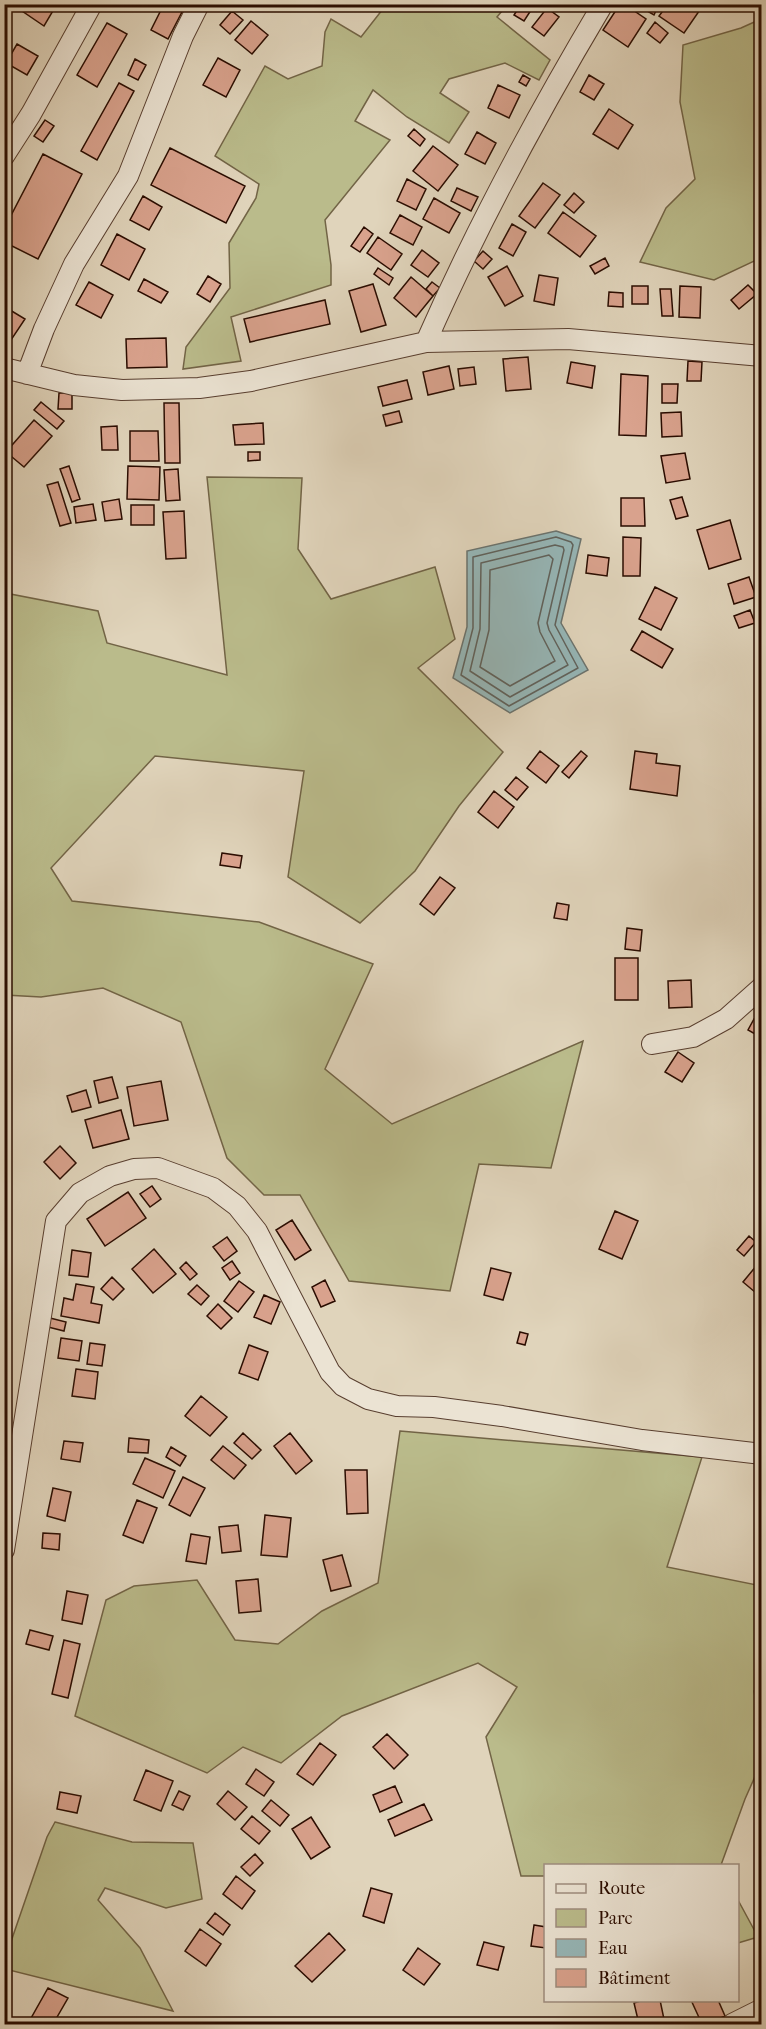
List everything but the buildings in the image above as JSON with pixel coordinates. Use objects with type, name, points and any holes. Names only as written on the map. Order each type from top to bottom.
[{"type":"street","points":[[4,156],[32,114],[92,4]]},
{"type":"street","points":[[27,374],[44,329],[74,264],[128,176],[183,36],[199,4]]},
{"type":"street","points":[[426,342],[455,275],[555,84],[603,4]]},
{"type":"street","points":[[4,368],[74,385],[122,390],[200,388],[251,381],[426,342],[568,339],[762,356]]},
{"type":"street","points":[[652,1044],[693,1037],[726,1019],[762,987]]},
{"type":"street","points":[[4,1550],[56,1221],[80,1193],[110,1176],[134,1168],[158,1168],[189,1178],[213,1188],[237,1206],[257,1231],[330,1372],[343,1386],[368,1399],[397,1406],[434,1407],[642,1440],[762,1454]]},
{"type":"street","points":[[732,2025],[762,2009]]},
{"type":"green space","points":[[386,5],[507,5],[497,17],[550,60],[539,80],[505,63],[449,79],[440,93],[469,112],[449,143],[407,117],[373,90],[355,121],[390,140],[325,220],[331,265],[331,285],[231,317],[241,361],[183,369],[186,347],[230,288],[229,243],[256,198],[259,184],[215,156],[265,66],[288,79],[322,66],[325,32],[331,19],[361,37]]},
{"type":"green space","points":[[761,19],[761,266],[754,261],[714,280],[640,262],[666,208],[695,179],[680,102],[683,45],[741,28]]},
{"type":"green space","points":[[207,477],[302,478],[298,549],[331,599],[435,567],[455,639],[418,668],[503,752],[459,806],[415,871],[360,923],[288,877],[304,771],[155,756],[51,868],[72,901],[259,922],[373,964],[325,1069],[392,1124],[583,1041],[551,1168],[479,1164],[450,1291],[349,1281],[300,1195],[264,1195],[227,1158],[181,1022],[103,988],[41,997],[5,995],[5,593],[98,611],[107,643],[227,675]]},
{"type":"green space","points":[[400,1431],[702,1457],[667,1567],[762,1586],[761,1684],[754,1691],[761,1730],[761,1763],[721,1864],[544,1864],[544,1876],[521,1876],[486,1737],[517,1687],[478,1663],[342,1716],[281,1763],[243,1747],[207,1773],[75,1716],[106,1600],[134,1586],[197,1580],[235,1640],[278,1644],[322,1611],[378,1583]]},
{"type":"green space","points":[[55,1822],[132,1842],[193,1843],[202,1899],[166,1908],[105,1888],[98,1900],[140,1948],[173,2011],[5,1969],[5,1959],[47,1837]]},
{"type":"green space","points":[[739,1902],[758,1937],[739,1943]]},
{"type":"water","points":[[556,531],[581,539],[561,623],[588,670],[510,713],[453,678],[467,627],[467,551]]}]
